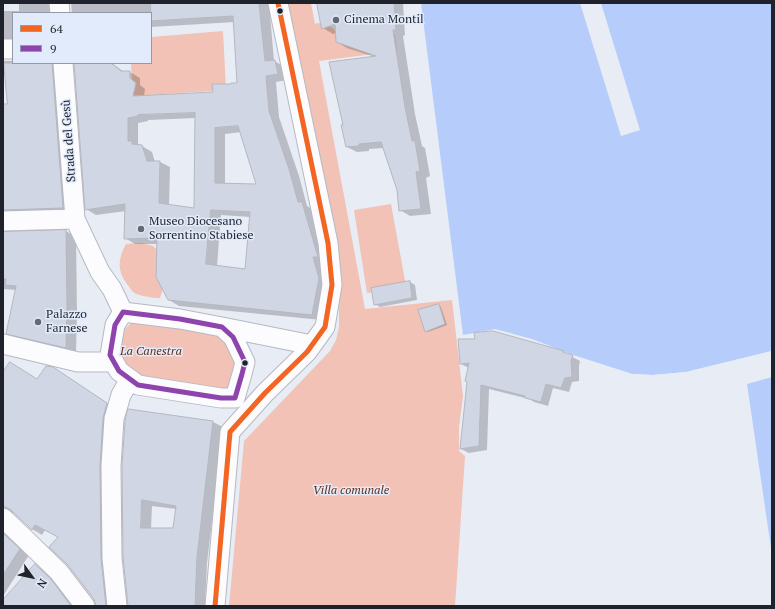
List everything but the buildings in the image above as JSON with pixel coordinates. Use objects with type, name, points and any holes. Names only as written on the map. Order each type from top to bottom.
[{"type":"street","points":[[123,312],[115,325],[110,356],[119,371],[138,385],[221,398],[242,405],[265,393],[307,352],[325,327],[332,285],[328,243],[278,3]]},
{"type":"street","name":"Strada del Gesù","points":[[64,64],[75,219]]},
{"type":"street","points":[[3,221],[75,219],[100,272],[112,289],[123,312]]},
{"type":"street","points":[[123,312],[180,319],[312,345]]},
{"type":"street","points":[[215,606],[230,432],[242,405],[242,374],[244,362],[233,338],[222,327]]},
{"type":"street","points":[[3,344],[78,362],[113,362]]},
{"type":"street","points":[[117,606],[112,558],[112,466],[114,419],[121,395],[130,379]]},
{"type":"street","points":[[3,518],[59,572],[85,606]]},
{"type":"green space","name":"Villa comunale","points":[[284,3],[311,3],[315,24],[322,23],[328,25],[337,32],[343,40],[395,35],[397,51],[319,61],[365,309],[452,300],[463,396],[459,427],[459,451],[465,456],[455,606],[229,606],[244,441],[330,351],[336,340],[339,327],[339,291]]},
{"type":"green space","points":[[223,31],[226,90],[133,96],[131,64],[152,64],[152,37]]},
{"type":"green space","points":[[391,204],[406,286],[367,293],[354,210]]},
{"type":"green space","points":[[142,243],[153,246],[164,256],[164,286],[160,298],[139,295],[133,292],[124,279],[120,269],[121,255],[126,244]]},
{"type":"green space","name":"La Canestra","points":[[135,319],[220,335],[236,364],[228,394],[139,380],[120,367],[120,334]]},
{"type":"water","points":[[421,3],[772,3],[772,351],[686,372],[653,375],[632,374],[576,356],[532,339],[495,329],[463,335]]},
{"type":"water","points":[[772,377],[772,555],[747,384]]},
{"type":"pier","points":[[580,3],[601,3],[640,130],[621,136]]},
{"type":"pier","points":[[772,351],[772,353],[687,374],[654,377],[631,376],[576,358],[576,356],[632,374],[653,375],[686,372]]},
{"type":"transit line","name":"64","points":[[215,606],[230,432],[265,393],[307,352],[325,327],[332,285],[328,243],[278,3]]},
{"type":"transit line","name":"9","points":[[123,312],[180,319],[222,327],[233,337],[245,362],[235,398],[221,398],[138,385],[119,371],[110,355],[115,325],[123,312]]},
{"type":"place","name":"Cinema Montil","points":[[336,20]]},
{"type":"place","name":"Museo Diocesano Sorrentino Stabiese","points":[[141,229]]},
{"type":"place","name":"Palazzo Farnese","points":[[38,322]]}]
